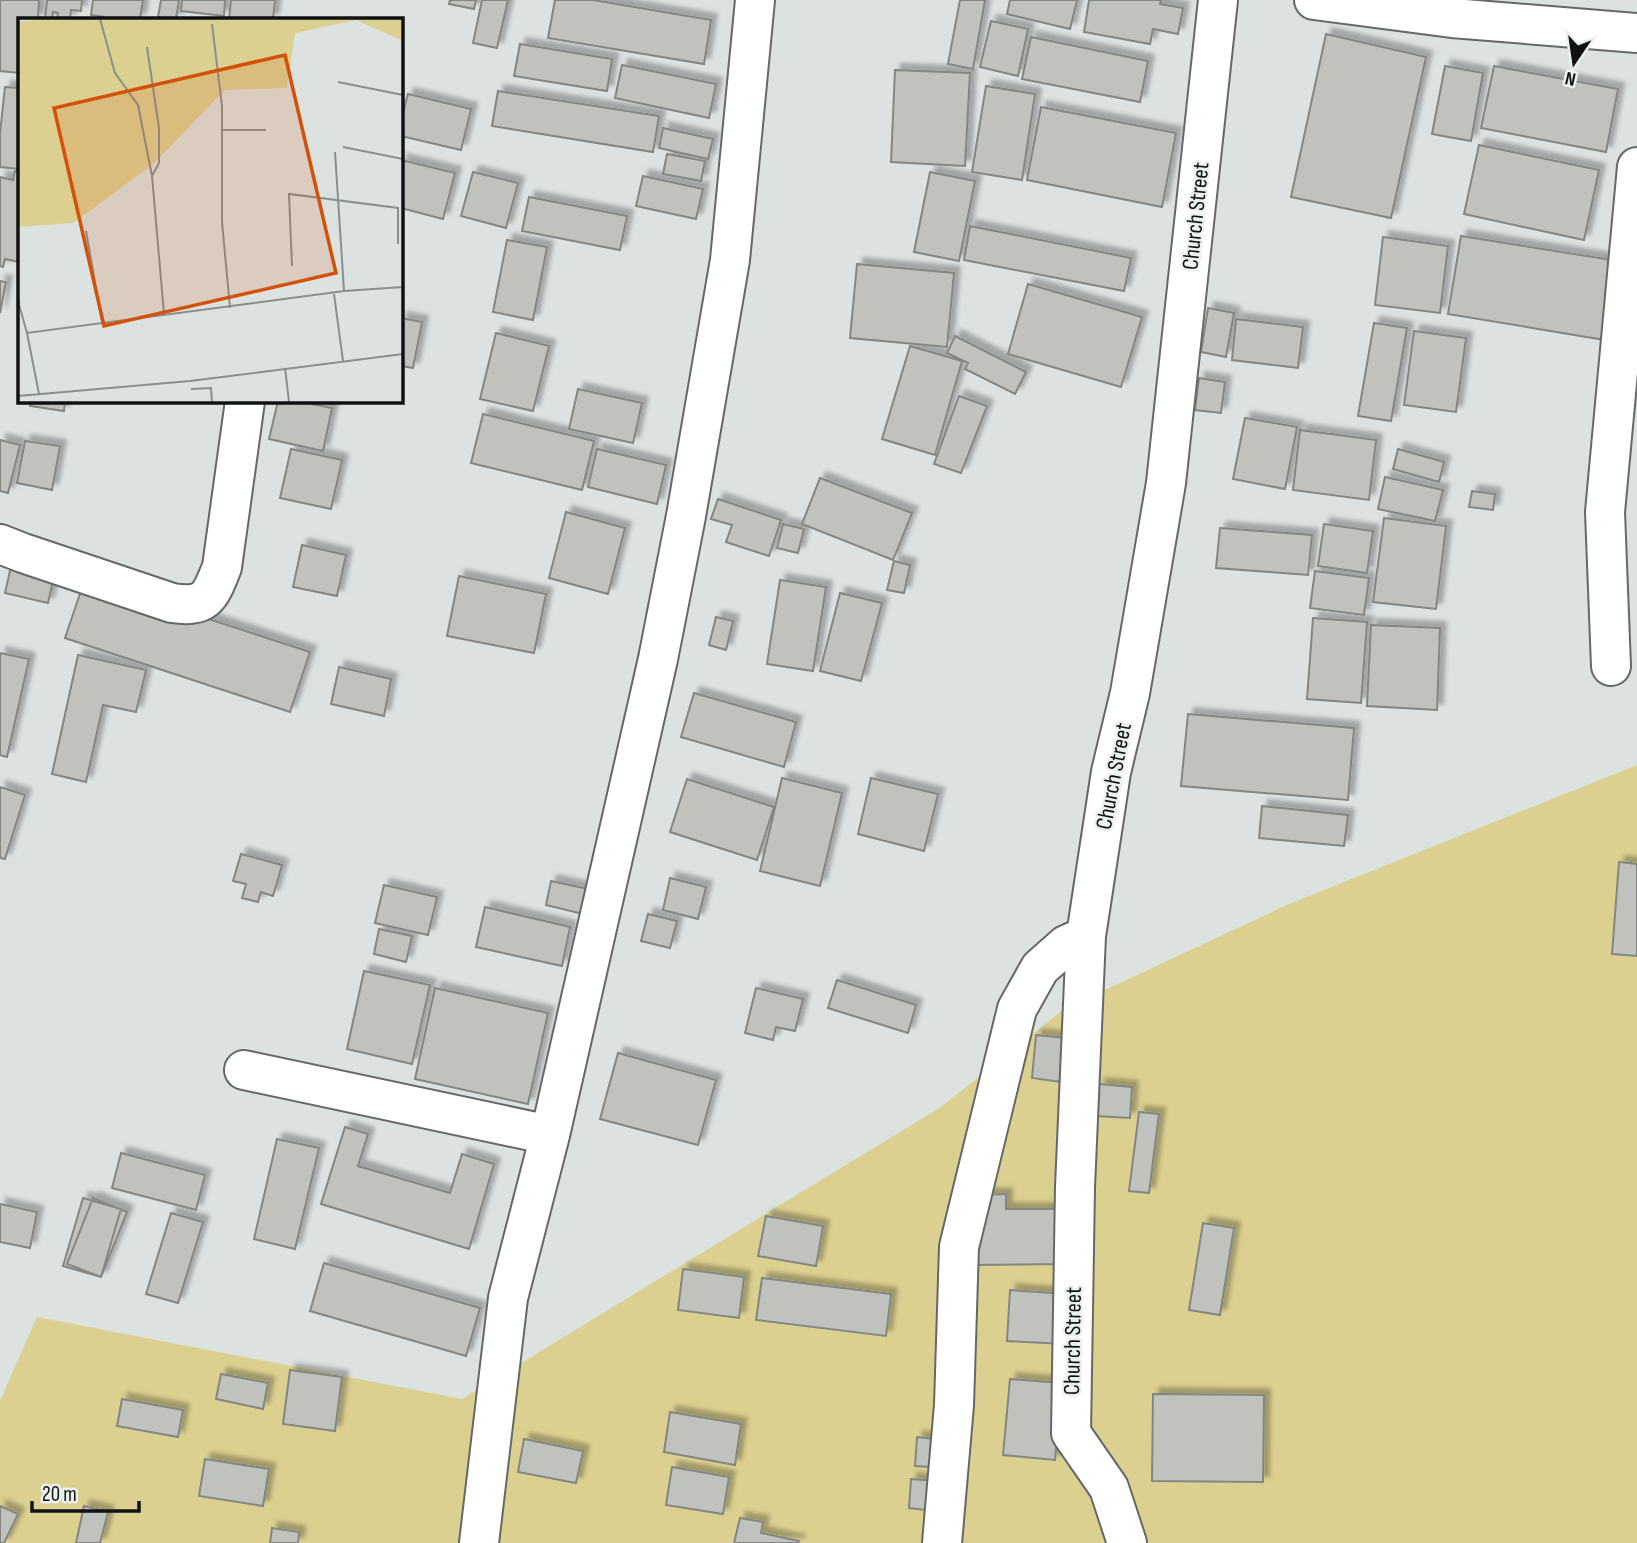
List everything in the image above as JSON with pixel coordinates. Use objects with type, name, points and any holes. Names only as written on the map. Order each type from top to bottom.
[{"type":"street","points":[[480,1543],[508,1298],[550,1135],[655,673],[686,516],[730,260],[755,0]]},
{"type":"street","name":"Church Street","points":[[1127,1543],[1109,1488],[1071,1433],[1075,1187],[1086,936],[1111,772],[1130,693],[1166,483],[1218,0]]},
{"type":"street","points":[[1314,0],[1452,18],[1637,33]]},
{"type":"street","points":[[1611,666],[1605,512],[1637,167]]},
{"type":"street","points":[[0,544],[172,603],[191,606],[205,600],[222,567],[245,402]]},
{"type":"street","points":[[942,1543],[954,1405],[957,1262],[962,1235],[1017,1009],[1046,962],[1066,944],[1086,936]]},
{"type":"street","points":[[244,1070],[550,1135]]},
{"type":"shaded area","points":[[1637,765],[1637,1543],[0,1543],[0,1401],[37,1317],[462,1399],[941,1107],[1064,1009],[1289,904]]},
{"type":"building","points":[[0,0],[39,0],[38,18],[18,18],[18,73],[0,71]]},
{"type":"building","points":[[47,0],[82,0],[81,11],[71,10],[70,18],[57,18],[58,13],[53,12],[52,18],[45,18]]},
{"type":"building","points":[[93,0],[143,0],[140,18],[91,15]]},
{"type":"building","points":[[161,0],[179,0],[176,18],[158,17]]},
{"type":"building","points":[[182,0],[225,0],[224,16],[181,11]]},
{"type":"building","points":[[231,0],[275,0],[273,18],[229,18]]},
{"type":"building","points":[[450,0],[476,0],[474,9],[449,4]]},
{"type":"building","points":[[482,0],[508,0],[497,48],[473,43]]},
{"type":"building","points":[[555,0],[593,0],[711,20],[704,64],[548,38]]},
{"type":"building","points":[[960,0],[985,0],[973,69],[948,64]]},
{"type":"building","points":[[1010,0],[1077,0],[1070,29],[1007,14]]},
{"type":"building","points":[[1089,0],[1161,0],[1160,4],[1183,8],[1178,34],[1153,29],[1150,44],[1084,32]]},
{"type":"building","points":[[991,21],[1028,29],[1018,76],[980,67]]},
{"type":"building","points":[[1326,34],[1426,57],[1391,218],[1291,197]]},
{"type":"building","points":[[1031,37],[1148,61],[1140,102],[1022,79]]},
{"type":"building","points":[[520,44],[612,59],[607,91],[514,76]]},
{"type":"building","points":[[622,65],[716,84],[709,118],[615,98]]},
{"type":"building","points":[[1445,66],[1483,73],[1471,141],[1432,134]]},
{"type":"building","points":[[1494,66],[1618,89],[1606,152],[1481,128]]},
{"type":"building","points":[[895,70],[970,73],[965,166],[891,162]]},
{"type":"building","points":[[986,86],[1035,94],[1022,180],[972,172]]},
{"type":"building","points":[[5,87],[18,88],[18,169],[0,167],[0,133]]},
{"type":"building","points":[[498,91],[659,116],[653,152],[492,126]]},
{"type":"building","points":[[408,94],[471,109],[461,150],[402,136],[402,108],[404,109]]},
{"type":"building","points":[[1041,107],[1176,133],[1162,207],[1027,180]]},
{"type":"building","points":[[663,128],[713,139],[708,159],[659,148]]},
{"type":"building","points":[[1479,145],[1599,170],[1584,240],[1464,214]]},
{"type":"building","points":[[667,154],[705,161],[701,181],[663,174]]},
{"type":"building","points":[[402,160],[455,173],[443,219],[402,208]]},
{"type":"building","points":[[15,170],[18,171],[18,262],[5,259],[3,267],[0,266],[0,177],[13,180]]},
{"type":"building","points":[[473,172],[518,183],[506,228],[461,216]]},
{"type":"building","points":[[930,172],[975,181],[959,261],[914,252]]},
{"type":"building","points":[[643,176],[703,189],[696,219],[636,206]]},
{"type":"building","points":[[529,197],[627,216],[620,250],[522,231]]},
{"type":"building","points":[[970,226],[1131,258],[1124,291],[964,260]]},
{"type":"building","points":[[1461,236],[1618,261],[1605,340],[1448,314]]},
{"type":"building","points":[[1383,237],[1448,246],[1440,313],[1375,305]]},
{"type":"building","points":[[507,240],[547,247],[533,320],[493,312]]},
{"type":"building","points":[[857,264],[954,273],[947,347],[850,338]]},
{"type":"building","points":[[0,281],[6,282],[0,313]]},
{"type":"building","points":[[1028,284],[1142,317],[1121,387],[1008,354]]},
{"type":"building","points":[[1208,308],[1234,313],[1226,357],[1201,352]]},
{"type":"building","points":[[402,318],[422,322],[413,368],[402,366]]},
{"type":"building","points":[[1236,319],[1303,327],[1298,368],[1232,360]]},
{"type":"building","points":[[1374,323],[1407,328],[1391,421],[1358,416]]},
{"type":"building","points":[[1414,331],[1466,338],[1456,412],[1404,405]]},
{"type":"building","points":[[496,333],[549,346],[533,411],[480,399]]},
{"type":"building","points":[[955,336],[1026,372],[1015,394],[965,369],[968,363],[947,353]]},
{"type":"building","points":[[910,346],[962,361],[935,455],[882,439]]},
{"type":"building","points":[[1199,378],[1225,382],[1221,413],[1195,410]]},
{"type":"building","points":[[578,389],[642,403],[633,443],[569,429]]},
{"type":"building","points":[[959,396],[987,406],[961,473],[934,464]]},
{"type":"building","points":[[31,402],[65,402],[64,411],[30,406]]},
{"type":"building","points":[[278,402],[302,402],[332,408],[323,451],[269,439]]},
{"type":"building","points":[[483,414],[594,441],[582,490],[471,463]]},
{"type":"building","points":[[1245,418],[1297,427],[1285,489],[1233,479]]},
{"type":"building","points":[[1300,430],[1376,440],[1369,500],[1293,490]]},
{"type":"building","points":[[0,440],[20,445],[8,493],[0,491]]},
{"type":"building","points":[[25,441],[60,446],[52,490],[17,483]]},
{"type":"building","points":[[291,449],[342,460],[331,509],[280,498]]},
{"type":"building","points":[[597,449],[666,465],[657,504],[588,487]]},
{"type":"building","points":[[1398,449],[1444,462],[1439,482],[1393,469]]},
{"type":"building","points":[[1385,477],[1443,490],[1435,521],[1378,509]]},
{"type":"building","points":[[820,478],[912,513],[893,560],[802,524]]},
{"type":"building","points":[[1472,491],[1495,494],[1493,510],[1469,507]]},
{"type":"building","points":[[718,499],[781,520],[769,556],[726,542],[732,525],[711,519]]},
{"type":"building","points":[[566,512],[625,528],[608,594],[549,578]]},
{"type":"building","points":[[1384,518],[1446,526],[1436,609],[1373,602]]},
{"type":"building","points":[[783,524],[804,529],[798,553],[777,548]]},
{"type":"building","points":[[1324,524],[1373,531],[1367,573],[1318,566]]},
{"type":"building","points":[[1220,528],[1312,535],[1308,575],[1216,568]]},
{"type":"building","points":[[302,545],[346,555],[337,596],[293,587]]},
{"type":"building","points":[[894,561],[910,565],[904,593],[887,590]]},
{"type":"building","points":[[12,562],[55,572],[48,603],[5,593]]},
{"type":"building","points":[[1315,571],[1369,578],[1364,615],[1310,608]]},
{"type":"building","points":[[459,576],[546,594],[534,653],[447,636]]},
{"type":"building","points":[[85,579],[310,652],[290,712],[65,638]]},
{"type":"building","points":[[780,580],[826,587],[813,671],[767,664]]},
{"type":"building","points":[[840,593],[882,603],[861,681],[820,671]]},
{"type":"building","points":[[716,617],[733,621],[726,650],[709,645]]},
{"type":"building","points":[[1313,618],[1367,622],[1361,703],[1307,699]]},
{"type":"building","points":[[1371,625],[1440,628],[1437,710],[1367,706]]},
{"type":"building","points":[[0,653],[29,659],[7,757],[0,755]]},
{"type":"building","points":[[78,655],[146,670],[136,712],[103,705],[86,782],[52,774]]},
{"type":"building","points":[[339,667],[391,679],[384,716],[331,704]]},
{"type":"building","points":[[694,693],[796,722],[784,767],[681,737]]},
{"type":"building","points":[[1188,714],[1354,728],[1348,800],[1181,786]]},
{"type":"building","points":[[782,778],[842,793],[820,886],[760,871]]},
{"type":"building","points":[[871,778],[938,794],[924,851],[858,834]]},
{"type":"building","points":[[687,779],[774,807],[757,860],[670,832]]},
{"type":"building","points":[[0,787],[25,795],[5,859],[0,858]]},
{"type":"building","points":[[1262,806],[1348,815],[1344,846],[1259,838]]},
{"type":"building","points":[[241,854],[282,865],[273,896],[261,892],[258,902],[242,898],[246,884],[233,881]]},
{"type":"building","points":[[1619,862],[1637,864],[1637,956],[1612,954]]},
{"type":"building","points":[[670,878],[706,887],[698,919],[663,910]]},
{"type":"building","points":[[551,881],[588,889],[583,914],[546,905]]},
{"type":"building","points":[[384,885],[437,897],[428,935],[375,923]]},
{"type":"building","points":[[485,907],[570,927],[562,966],[476,947]]},
{"type":"building","points":[[648,914],[677,921],[670,948],[641,941]]},
{"type":"building","points":[[379,929],[412,936],[406,962],[374,954]]},
{"type":"building","points":[[364,971],[430,985],[412,1064],[347,1049]]},
{"type":"building","points":[[837,980],[916,1005],[908,1033],[828,1008]]},
{"type":"building","points":[[435,988],[548,1013],[528,1104],[415,1079]]},
{"type":"building","points":[[756,988],[803,999],[795,1031],[776,1027],[773,1040],[745,1033]]},
{"type":"building","points":[[1036,1035],[1066,1038],[1062,1082],[1032,1078]]},
{"type":"building","points":[[618,1053],[716,1080],[698,1145],[600,1119]]},
{"type":"building","points":[[1099,1084],[1132,1087],[1130,1118],[1097,1116]]},
{"type":"building","points":[[1139,1112],[1159,1114],[1149,1193],[1129,1191]]},
{"type":"building","points":[[345,1127],[368,1134],[358,1166],[450,1193],[462,1154],[494,1164],[469,1249],[321,1204]]},
{"type":"building","points":[[277,1139],[319,1148],[295,1249],[254,1239]]},
{"type":"building","points":[[121,1153],[205,1175],[196,1210],[112,1188]]},
{"type":"building","points":[[1006,1194],[1006,1209],[1058,1209],[1059,1264],[977,1265],[976,1195]]},
{"type":"building","points":[[83,1198],[121,1209],[101,1277],[63,1266]]},
{"type":"building","points":[[93,1198],[127,1212],[101,1277],[67,1264]]},
{"type":"building","points":[[0,1204],[37,1212],[30,1248],[0,1242]]},
{"type":"building","points":[[171,1213],[203,1222],[178,1303],[146,1294]]},
{"type":"building","points":[[766,1216],[823,1226],[816,1266],[758,1256]]},
{"type":"building","points":[[1203,1223],[1234,1228],[1220,1315],[1189,1310]]},
{"type":"building","points":[[324,1263],[480,1308],[466,1356],[310,1311]]},
{"type":"building","points":[[683,1269],[744,1277],[739,1318],[678,1310]]},
{"type":"building","points":[[762,1278],[891,1294],[886,1336],[756,1320]]},
{"type":"building","points":[[1010,1290],[1066,1294],[1064,1344],[1007,1341]]},
{"type":"building","points":[[290,1370],[342,1377],[335,1431],[283,1424]]},
{"type":"building","points":[[221,1374],[268,1383],[263,1409],[216,1399]]},
{"type":"building","points":[[1010,1379],[1062,1383],[1055,1460],[1003,1455]]},
{"type":"building","points":[[1153,1394],[1264,1395],[1263,1482],[1152,1481]]},
{"type":"building","points":[[122,1399],[183,1410],[178,1437],[117,1426]]},
{"type":"building","points":[[670,1412],[741,1424],[735,1465],[664,1452]]},
{"type":"building","points":[[917,1437],[935,1439],[932,1467],[915,1466]]},
{"type":"building","points":[[524,1439],[583,1451],[576,1483],[518,1472]]},
{"type":"building","points":[[205,1459],[269,1469],[263,1506],[199,1496]]},
{"type":"building","points":[[672,1467],[729,1477],[723,1514],[666,1505]]},
{"type":"building","points":[[911,1479],[937,1481],[935,1511],[909,1508]]},
{"type":"building","points":[[0,1506],[18,1514],[4,1543],[0,1543]]},
{"type":"building","points":[[84,1506],[108,1512],[100,1543],[76,1543]]},
{"type":"building","points":[[740,1518],[763,1522],[761,1533],[799,1541],[734,1543]]},
{"type":"building","points":[[272,1528],[299,1532],[298,1543],[270,1543]]}]
